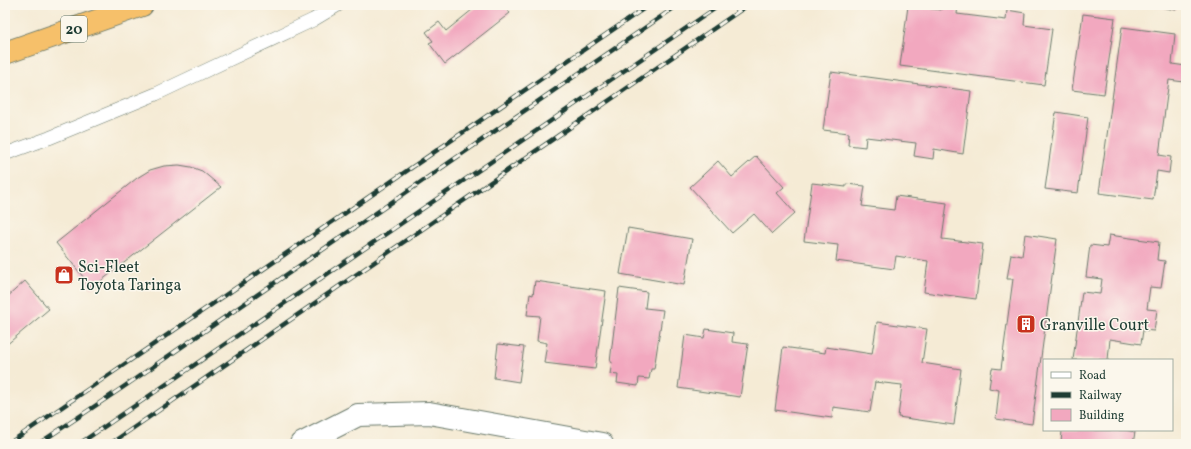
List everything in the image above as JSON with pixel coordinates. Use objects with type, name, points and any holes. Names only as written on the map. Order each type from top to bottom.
[{"type":"highway","name":"20","points":[[5,53],[142,5]]},
{"type":"street","points":[[301,444],[358,415],[429,413],[602,444]]},
{"type":"lane","points":[[5,154],[49,138],[156,94],[320,17],[338,5]]},
{"type":"building","points":[[478,5],[504,5],[510,13],[445,64],[429,43],[433,41],[426,32],[439,22],[446,31]]},
{"type":"building","points":[[942,5],[958,5],[957,14],[1006,20],[1007,10],[1025,13],[1024,25],[1052,29],[1044,85],[900,66],[908,6],[941,10]]},
{"type":"building","points":[[1150,5],[1177,5],[1176,10]]},
{"type":"building","points":[[1083,14],[1115,18],[1104,94],[1072,90]]},
{"type":"building","points":[[1122,27],[1175,34],[1172,64],[1186,66],[1184,82],[1169,80],[1159,155],[1171,157],[1169,173],[1157,171],[1153,200],[1099,193]]},
{"type":"building","points":[[831,72],[971,91],[963,154],[934,149],[933,159],[914,156],[916,143],[866,137],[865,147],[848,145],[849,133],[823,130]]},
{"type":"building","points":[[1056,112],[1088,117],[1078,193],[1045,189]]},
{"type":"building","points":[[756,156],[784,187],[777,193],[795,213],[772,234],[754,214],[732,233],[690,187],[718,161],[732,177]]},
{"type":"building","points":[[179,165],[202,171],[221,187],[92,288],[56,243],[137,178],[150,170],[164,166]]},
{"type":"building","points":[[812,183],[846,187],[846,184],[865,186],[862,206],[894,210],[896,196],[947,203],[942,239],[983,244],[976,299],[924,292],[928,261],[896,256],[894,269],[836,261],[838,245],[804,241]]},
{"type":"building","points":[[628,228],[692,239],[684,285],[620,274]]},
{"type":"building","name":"Granville Court","points":[[1025,234],[1057,239],[1032,424],[996,419],[999,390],[989,388],[992,368],[1001,369],[1013,279],[1007,279],[1011,254],[1022,256]]},
{"type":"building","points":[[1109,235],[1159,242],[1157,260],[1165,261],[1161,288],[1150,287],[1147,309],[1157,310],[1154,331],[1143,330],[1141,344],[1110,339],[1108,359],[1073,359],[1082,292],[1100,294],[1102,279],[1086,277],[1090,245],[1107,247]]},
{"type":"building","points":[[25,281],[49,309],[5,346],[5,299]]},
{"type":"building","points":[[535,281],[606,291],[595,369],[544,363],[547,343],[537,341],[540,316],[527,315],[530,294],[533,295]]},
{"type":"building","points":[[619,288],[647,292],[645,308],[663,310],[654,369],[651,369],[649,379],[639,378],[638,386],[617,383],[618,375],[610,374],[612,362],[610,362]]},
{"type":"building","points":[[877,322],[927,329],[922,363],[961,369],[954,425],[898,417],[902,385],[875,382],[870,412],[833,407],[832,418],[775,410],[783,347],[825,353],[826,347],[872,354]]},
{"type":"building","points":[[706,329],[733,333],[732,342],[748,344],[740,397],[678,388],[685,335],[704,338]]},
{"type":"building","points":[[498,344],[524,347],[519,382],[494,378]]},
{"type":"building","points":[[1062,431],[1135,432],[1133,444],[1061,444]]},
{"type":"railway","points":[[8,444],[649,5]]},
{"type":"railway","points":[[38,444],[122,388],[678,5]]},
{"type":"railway","points":[[79,444],[720,5]]},
{"type":"railway","points":[[110,444],[748,5]]},
{"type":"place","name":"Sci-Fleet Toyota Taringa","points":[[64,275]]},
{"type":"place","name":"Granville Court","points":[[1026,324]]}]
